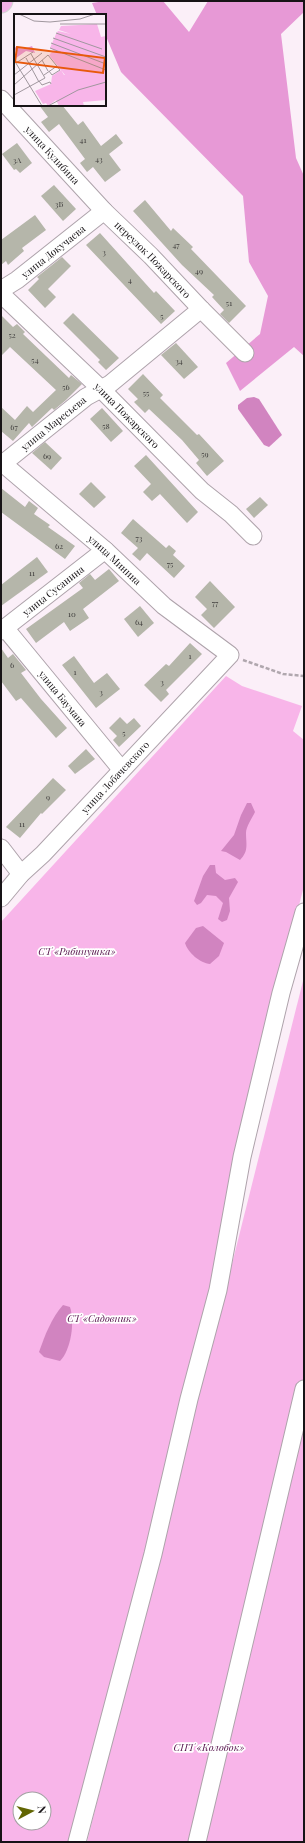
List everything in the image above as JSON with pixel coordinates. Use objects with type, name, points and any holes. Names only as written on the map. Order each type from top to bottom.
[{"type":"street","name":"улица Кулибина","points":[[1,99],[104,211]]},
{"type":"street","name":"улица Докучаева","points":[[1,290],[17,280],[104,211]]},
{"type":"street","name":"переулок Пожарского","points":[[104,211],[152,256],[201,309]]},
{"type":"street","name":"улица Пожарского","points":[[1,294],[101,389],[202,491],[231,514],[253,536]]},
{"type":"street","points":[[201,309],[245,353]]},
{"type":"street","name":"улица Маресьева","points":[[2,463],[86,397],[101,389],[201,309]]},
{"type":"street","name":"улица Минина","points":[[2,463],[105,550],[164,606],[230,655]]},
{"type":"street","name":"улица Сусанина","points":[[3,629],[105,550]]},
{"type":"street","name":"улица Баумана","points":[[3,629],[121,769]]},
{"type":"street","name":"улица Лобачевского","points":[[1,898],[21,874],[43,854],[121,769],[230,655]]},
{"type":"street","points":[[1,848],[21,874]]},
{"type":"street","points":[[77,1842],[153,1554],[189,1399],[218,1290],[244,1149],[281,993],[304,912]]},
{"type":"street","points":[[197,1842],[304,1389]]},
{"type":"path","points":[[230,655],[283,674],[304,676]]},
{"type":"green space","name":"СТ «Садовник»","points":[[226,676],[242,686],[302,706],[293,731],[304,740],[304,886],[248,1101],[212,1289],[71,1842],[1,1842],[1,922]]},
{"type":"green space","name":"СНТ «Колобок»","points":[[304,977],[304,1842],[87,1842]]},
{"type":"shaded area","points":[[105,1],[163,1],[189,32],[208,1],[304,1],[304,12],[281,34],[296,158],[304,176],[304,356],[294,347],[240,391],[226,363],[260,334],[268,296],[249,262],[243,196],[121,72],[106,36],[106,14],[97,14],[92,3]]},
{"type":"shaded area","points":[[254,397],[259,399],[282,435],[269,447],[264,445],[238,409],[238,405],[247,398]]},
{"type":"shaded area","points":[[247,803],[251,803],[255,812],[247,828],[245,854],[240,860],[226,852],[221,851],[234,835]]},
{"type":"shaded area","points":[[210,865],[215,865],[216,873],[225,880],[235,878],[238,882],[229,898],[230,911],[227,920],[222,922],[218,919],[223,903],[216,896],[207,895],[201,903],[197,905],[194,901],[203,876]]},
{"type":"shaded area","points":[[203,926],[224,943],[219,956],[210,964],[202,962],[195,957],[185,943],[196,928]]},
{"type":"shaded area","points":[[63,1305],[70,1307],[72,1328],[67,1350],[60,1361],[44,1357],[39,1352],[46,1333]]},
{"type":"building","points":[[40,106],[63,106],[78,125],[83,121],[101,146],[116,134],[123,143],[109,154],[121,170],[105,182],[93,167],[87,172],[80,163],[85,159],[59,124],[49,132],[41,122],[48,117]]},
{"type":"building","points":[[17,143],[32,163],[20,173],[16,169],[14,170],[2,154]]},
{"type":"building","points":[[54,185],[76,209],[63,221],[41,196]]},
{"type":"building","points":[[145,200],[171,231],[173,228],[193,247],[191,249],[246,306],[229,323],[220,314],[224,310],[212,297],[214,295],[182,265],[133,211]]},
{"type":"building","points":[[35,215],[46,230],[22,248],[24,251],[8,265],[6,261],[1,265],[1,240]]},
{"type":"building","points":[[100,233],[154,293],[156,291],[175,311],[161,324],[86,245]]},
{"type":"building","points":[[62,257],[71,266],[48,289],[56,297],[45,308],[28,290],[39,279],[37,277]]},
{"type":"building","points":[[73,313],[119,358],[106,370],[98,362],[100,360],[63,323]]},
{"type":"building","points":[[1,315],[13,327],[17,324],[25,332],[23,334],[69,378],[71,375],[82,384],[66,400],[54,410],[52,408],[32,427],[29,423],[13,441],[1,431],[1,407],[15,420],[27,406],[33,412],[56,390],[10,347],[1,356]]},
{"type":"building","points":[[176,343],[198,367],[184,379],[161,355]]},
{"type":"building","points":[[143,374],[163,395],[160,398],[197,435],[199,434],[224,461],[207,476],[196,463],[199,460],[182,440],[149,409],[145,413],[134,402],[138,399],[128,389]]},
{"type":"building","points":[[102,408],[123,431],[111,442],[90,419]]},
{"type":"building","points":[[45,442],[62,458],[51,470],[32,453]]},
{"type":"building","points":[[146,455],[198,512],[187,523],[160,494],[152,501],[143,492],[151,484],[134,466]]},
{"type":"building","points":[[91,482],[106,497],[94,508],[79,494]]},
{"type":"building","points":[[1,488],[25,507],[29,501],[38,508],[34,514],[50,525],[48,527],[75,546],[65,559],[1,512]]},
{"type":"building","points":[[260,497],[268,505],[254,518],[246,509]]},
{"type":"building","points":[[133,519],[166,548],[169,545],[176,551],[173,555],[185,566],[174,578],[147,553],[140,561],[132,554],[138,548],[121,533]]},
{"type":"building","points":[[37,557],[48,572],[1,606],[1,585]]},
{"type":"building","points":[[109,569],[119,581],[83,609],[89,618],[70,631],[64,622],[36,643],[26,629],[83,588],[79,583],[90,574],[95,580]]},
{"type":"building","points":[[210,581],[235,607],[214,628],[201,615],[207,609],[195,597]]},
{"type":"building","points":[[140,606],[154,623],[138,637],[124,619]]},
{"type":"building","points":[[190,643],[202,654],[166,690],[169,694],[161,702],[144,685],[166,664],[169,666]]},
{"type":"building","points":[[1,648],[8,658],[13,654],[26,670],[21,673],[41,699],[67,728],[56,738],[21,698],[16,701],[1,681]]},
{"type":"building","points":[[74,656],[94,683],[107,673],[120,689],[96,708],[62,665]]},
{"type":"building","points":[[120,717],[127,724],[134,718],[141,726],[119,747],[113,740],[117,736],[109,728]]},
{"type":"building","points":[[86,749],[95,759],[75,774],[68,766]]},
{"type":"building","points":[[53,778],[66,790],[42,814],[41,813],[20,838],[6,827]]},
{"type":"park label","name":"СТ «Рябинушка»","points":[[77,951]]}]
